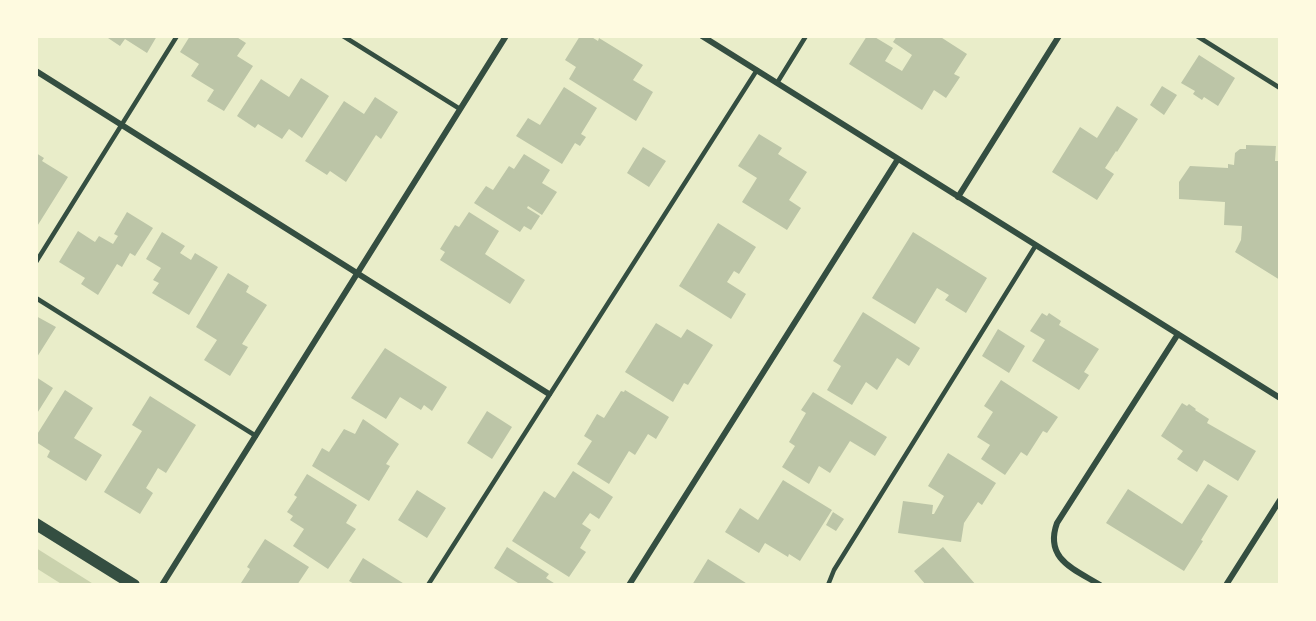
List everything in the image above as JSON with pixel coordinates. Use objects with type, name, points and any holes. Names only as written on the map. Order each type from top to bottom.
[{"type":"main road","points":[[36,524],[134,585]]},
{"type":"street","points":[[162,585],[506,36]]},
{"type":"street","points":[[702,36],[1280,398]]},
{"type":"street","points":[[958,197],[1059,36]]},
{"type":"street","points":[[36,71],[549,394]]},
{"type":"street","points":[[629,585],[898,159]]},
{"type":"street","points":[[1100,585],[1065,563],[1057,555],[1053,544],[1053,533],[1178,334]]},
{"type":"street","points":[[1226,585],[1280,500]]},
{"type":"lane","points":[[36,261],[177,36]]},
{"type":"lane","points":[[343,36],[460,109]]},
{"type":"lane","points":[[777,82],[806,36]]},
{"type":"lane","points":[[1197,36],[1280,88]]},
{"type":"lane","points":[[428,585],[757,70]]},
{"type":"lane","points":[[828,585],[834,570],[1036,245]]},
{"type":"lane","points":[[36,298],[256,436]]},
{"type":"green space","points":[[36,548],[95,585],[63,585],[36,568]]},
{"type":"building","points":[[105,36],[157,36],[147,53],[125,39],[120,46]]},
{"type":"building","points":[[190,36],[235,36],[246,43],[237,56],[253,66],[224,111],[207,101],[214,90],[191,76],[199,64],[180,52]]},
{"type":"building","points":[[580,36],[590,36],[598,41],[599,38],[643,65],[633,80],[653,92],[636,121],[569,79],[576,67],[565,60]]},
{"type":"building","points":[[867,36],[873,36],[893,48],[885,61],[902,71],[912,55],[893,42],[897,36],[939,36],[967,54],[954,74],[960,77],[946,98],[934,90],[922,110],[849,64]]},
{"type":"building","points":[[1199,55],[1235,78],[1218,106],[1204,97],[1202,100],[1193,94],[1195,91],[1181,83]]},
{"type":"building","points":[[301,78],[329,96],[302,138],[289,129],[282,139],[258,124],[255,128],[237,116],[261,79],[289,97]]},
{"type":"building","points":[[1162,86],[1177,95],[1164,115],[1150,105]]},
{"type":"building","points":[[564,87],[597,108],[581,134],[586,137],[580,146],[575,143],[562,164],[516,136],[528,118],[540,125]]},
{"type":"building","points":[[375,97],[398,112],[381,139],[376,135],[346,182],[330,171],[327,175],[305,161],[344,101],[364,114]]},
{"type":"building","points":[[1117,106],[1138,119],[1105,168],[1114,174],[1097,200],[1052,172],[1080,127],[1097,138]]},
{"type":"building","points":[[759,134],[782,148],[778,154],[807,172],[789,200],[801,208],[787,230],[742,202],[757,178],[738,166]]},
{"type":"building","points":[[1246,145],[1276,146],[1275,161],[1280,161],[1280,280],[1235,252],[1241,240],[1242,226],[1224,225],[1225,202],[1179,199],[1179,182],[1190,166],[1228,168],[1228,164],[1234,165],[1235,153],[1240,149],[1246,149]]},
{"type":"building","points":[[643,147],[666,161],[649,187],[627,173]]},
{"type":"building","points":[[36,153],[44,158],[42,161],[68,177],[36,228]]},
{"type":"building","points":[[524,154],[550,170],[542,183],[557,192],[542,215],[528,206],[527,208],[540,216],[531,230],[524,226],[520,232],[474,203],[486,186],[493,190],[509,166],[514,169]]},
{"type":"building","points":[[127,212],[153,228],[135,256],[130,253],[122,267],[117,264],[98,295],[81,284],[85,278],[59,262],[78,231],[95,242],[99,236],[113,244],[118,236],[114,234]]},
{"type":"building","points":[[469,212],[499,231],[485,254],[525,280],[510,304],[440,260],[445,252],[440,249],[455,225],[459,227]]},
{"type":"building","points":[[718,223],[756,247],[739,274],[734,271],[727,282],[746,294],[731,319],[679,286]]},
{"type":"building","points":[[162,232],[185,246],[180,253],[191,260],[195,253],[218,267],[189,315],[152,293],[159,283],[153,280],[161,268],[146,259]]},
{"type":"building","points":[[913,232],[987,278],[966,313],[945,300],[949,295],[937,288],[915,324],[872,298]]},
{"type":"building","points":[[228,273],[249,286],[246,292],[267,305],[242,344],[248,347],[230,376],[204,360],[217,340],[196,327]]},
{"type":"building","points":[[863,312],[920,348],[909,366],[897,358],[877,390],[866,382],[852,405],[827,390],[841,366],[833,361]]},
{"type":"building","points":[[1042,313],[1047,316],[1049,313],[1061,321],[1059,325],[1099,349],[1084,372],[1089,375],[1079,390],[1032,361],[1045,340],[1030,331]]},
{"type":"building","points":[[36,316],[56,327],[37,357],[36,356]]},
{"type":"building","points":[[656,323],[681,338],[687,329],[713,345],[688,385],[684,383],[673,402],[625,372]]},
{"type":"building","points":[[998,329],[1025,346],[1009,373],[982,356]]},
{"type":"building","points":[[385,348],[447,387],[432,411],[424,405],[421,410],[400,397],[386,419],[351,398]]},
{"type":"building","points":[[36,377],[53,388],[36,415]]},
{"type":"building","points":[[1001,380],[1058,417],[1047,433],[1043,431],[1027,456],[1021,452],[1005,475],[981,459],[990,445],[977,437],[993,412],[984,406]]},
{"type":"building","points":[[65,390],[93,408],[74,438],[102,455],[86,481],[47,457],[50,451],[36,442],[36,436]]},
{"type":"building","points":[[625,390],[669,417],[656,439],[648,434],[635,455],[629,451],[609,484],[577,464],[592,441],[584,436],[597,414],[604,418],[621,391]]},
{"type":"building","points":[[813,392],[887,437],[875,456],[850,441],[830,473],[819,466],[809,484],[782,467],[795,446],[789,442],[806,413],[801,410]]},
{"type":"building","points":[[150,396],[196,425],[166,473],[158,468],[146,488],[153,493],[140,514],[104,492],[142,431],[132,425]]},
{"type":"building","points":[[1182,403],[1187,406],[1189,404],[1209,419],[1207,423],[1256,451],[1238,481],[1204,460],[1197,472],[1177,459],[1183,451],[1161,436]]},
{"type":"building","points":[[487,411],[512,427],[492,459],[467,443]]},
{"type":"building","points":[[363,419],[399,444],[386,464],[390,466],[369,501],[312,466],[322,448],[329,452],[344,429],[355,434]]},
{"type":"building","points":[[948,453],[996,483],[982,505],[978,502],[964,523],[961,542],[898,533],[903,501],[933,505],[932,514],[934,514],[944,496],[928,486]]},
{"type":"building","points":[[573,471],[613,497],[599,519],[590,513],[582,524],[591,530],[580,548],[586,552],[569,577],[512,541],[544,491],[555,498]]},
{"type":"building","points":[[307,474],[357,505],[346,523],[356,529],[328,569],[293,546],[304,529],[290,520],[293,516],[287,512],[297,497],[294,495]]},
{"type":"building","points":[[783,480],[832,510],[800,561],[789,554],[788,557],[765,543],[759,553],[725,532],[740,508],[758,520]]},
{"type":"building","points":[[1208,484],[1228,496],[1184,571],[1106,523],[1128,489],[1182,524]]},
{"type":"building","points":[[417,490],[446,508],[427,538],[398,520]]},
{"type":"building","points":[[833,512],[844,519],[836,531],[826,525]]},
{"type":"building","points":[[265,539],[309,567],[297,585],[244,585],[241,583],[250,569],[247,567]]},
{"type":"building","points":[[507,547],[549,574],[546,578],[557,585],[517,585],[518,583],[494,568]]},
{"type":"building","points":[[943,547],[976,585],[926,585],[914,571]]},
{"type":"building","points":[[363,558],[406,585],[356,585],[349,581]]},
{"type":"building","points":[[708,559],[749,585],[692,585]]}]
